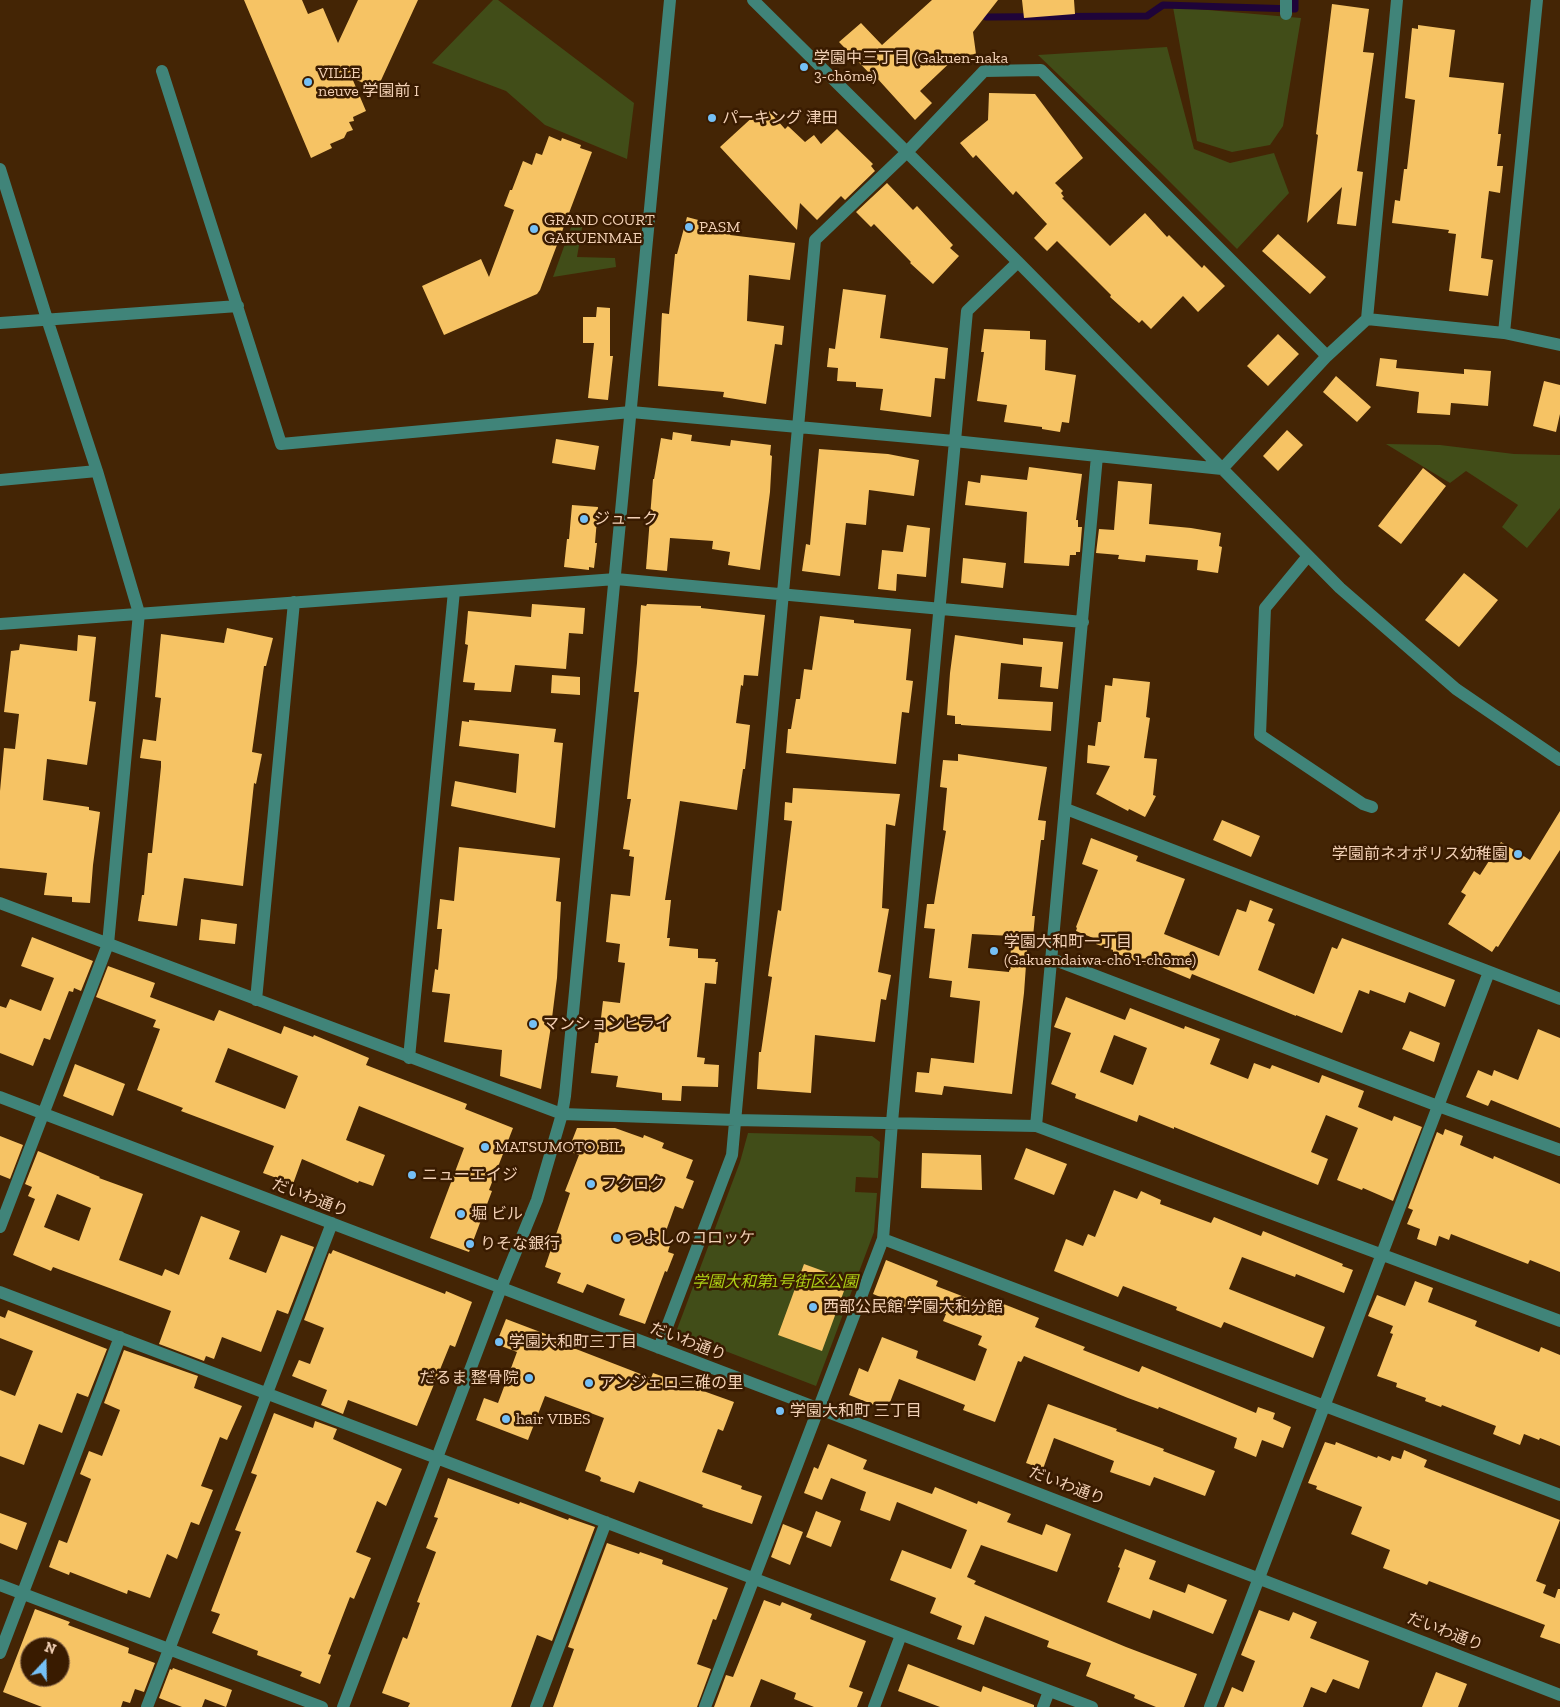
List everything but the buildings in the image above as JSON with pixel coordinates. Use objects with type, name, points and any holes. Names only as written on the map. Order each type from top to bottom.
[{"type":"street","points":[[343,1707],[537,1200],[562,1114],[616,579],[670,0]]},
{"type":"street","points":[[754,0],[1018,262],[1340,588],[1456,688],[1560,760]]},
{"type":"street","points":[[1286,0],[1286,14]]},
{"type":"street","points":[[1222,469],[1327,356],[1367,319],[1397,0]]},
{"type":"street","points":[[1504,333],[1537,0]]},
{"type":"street","points":[[659,1348],[732,1155],[815,240],[906,152],[984,71],[1041,70],[1327,356]]},
{"type":"street","points":[[162,71],[281,444],[631,412],[1222,469]]},
{"type":"street","points":[[0,170],[97,472],[139,613],[108,944],[0,1227]]},
{"type":"street","points":[[705,1707],[883,1239],[954,442],[968,311],[1018,262]]},
{"type":"street","points":[[0,323],[238,306]]},
{"type":"street","points":[[1367,319],[1504,333],[1560,345]]},
{"type":"street","points":[[1036,1126],[1097,456]]},
{"type":"street","points":[[0,480],[97,472]]},
{"type":"street","points":[[1308,556],[1265,608],[1260,735],[1363,804],[1372,807]]},
{"type":"street","points":[[0,624],[616,579],[1083,622]]},
{"type":"street","points":[[409,1058],[454,591]]},
{"type":"street","points":[[256,1000],[294,602]]},
{"type":"street","points":[[1066,809],[1560,999]]},
{"type":"street","points":[[0,903],[562,1114],[734,1120],[1036,1126],[1560,1321]]},
{"type":"street","points":[[1052,959],[1438,1106],[1560,1150]]},
{"type":"street","points":[[1210,1707],[1489,972]]},
{"type":"street","name":"だいわ通り","points":[[0,1097],[818,1408],[1560,1694]]},
{"type":"street","points":[[147,1707],[332,1223]]},
{"type":"street","points":[[883,1239],[1560,1496]]},
{"type":"street","points":[[0,1292],[1092,1707]]},
{"type":"street","points":[[0,1653],[120,1337]]},
{"type":"street","points":[[536,1707],[606,1522]]},
{"type":"street","points":[[0,1585],[322,1707]]},
{"type":"street","points":[[874,1707],[902,1634]]},
{"type":"street","points":[[1043,1707],[1049,1691]]},
{"type":"green space","points":[[493,0],[498,0],[634,103],[627,159],[545,125],[506,91],[432,63]]},
{"type":"green space","points":[[1173,7],[1301,18],[1283,126],[1270,145],[1232,152],[1197,141]]},
{"type":"green space","points":[[1167,47],[1194,149],[1230,163],[1274,153],[1289,193],[1237,249],[1038,55]]},
{"type":"green space","points":[[574,219],[583,222],[577,257],[615,258],[616,267],[553,277]]},
{"type":"green space","points":[[1386,444],[1440,445],[1514,454],[1560,455],[1560,508],[1527,548],[1502,527],[1518,505],[1466,471],[1450,483]]},
{"type":"green space","name":"学園大和第1号街区公園","points":[[748,1133],[872,1136],[880,1142],[878,1178],[856,1177],[855,1192],[877,1193],[874,1232],[816,1386],[676,1332],[740,1162]]},
{"type":"waterway","points":[[986,17],[1147,16],[1163,5],[1295,9],[1295,0]]},
{"type":"place","name":"学園中三丁目 (Gakuen-naka 3-chōme)","points":[[804,67]]},
{"type":"place","name":"VILLE neuve 学園前 I","points":[[308,82]]},
{"type":"place","name":"パーキング 津田","points":[[712,118]]},
{"type":"place","name":"PASM","points":[[689,227]]},
{"type":"place","name":"GRAND COURT GAKUENMAE","points":[[534,229]]},
{"type":"place","name":"ジューク","points":[[584,519]]},
{"type":"place","name":"学園前ネオポリス幼稚園","points":[[1518,854]]},
{"type":"place","name":"学園大和町一丁目 (Gakuendaiwa-chō 1-chōme)","points":[[994,951]]},
{"type":"place","name":"マンションヒライ","points":[[533,1024]]},
{"type":"place","name":"MATSUMOTO BIL","points":[[485,1147]]},
{"type":"place","name":"ニューエイジ","points":[[412,1175]]},
{"type":"place","name":"フクロク","points":[[591,1184]]},
{"type":"place","name":"堀 ビル","points":[[461,1214]]},
{"type":"place","name":"つよしのコロッケ","points":[[617,1238]]},
{"type":"place","name":"りそな銀行","points":[[470,1244]]},
{"type":"place","name":"西部公民館 学園大和分館","points":[[813,1307]]},
{"type":"place","name":"学園大和町三丁目","points":[[499,1342]]},
{"type":"place","name":"だるま 整骨院","points":[[529,1378]]},
{"type":"place","name":"アンジェロ三碓の里","points":[[589,1383]]},
{"type":"place","name":"学園大和町 三丁目","points":[[780,1411]]},
{"type":"place","name":"hair VIBES","points":[[506,1419]]}]
